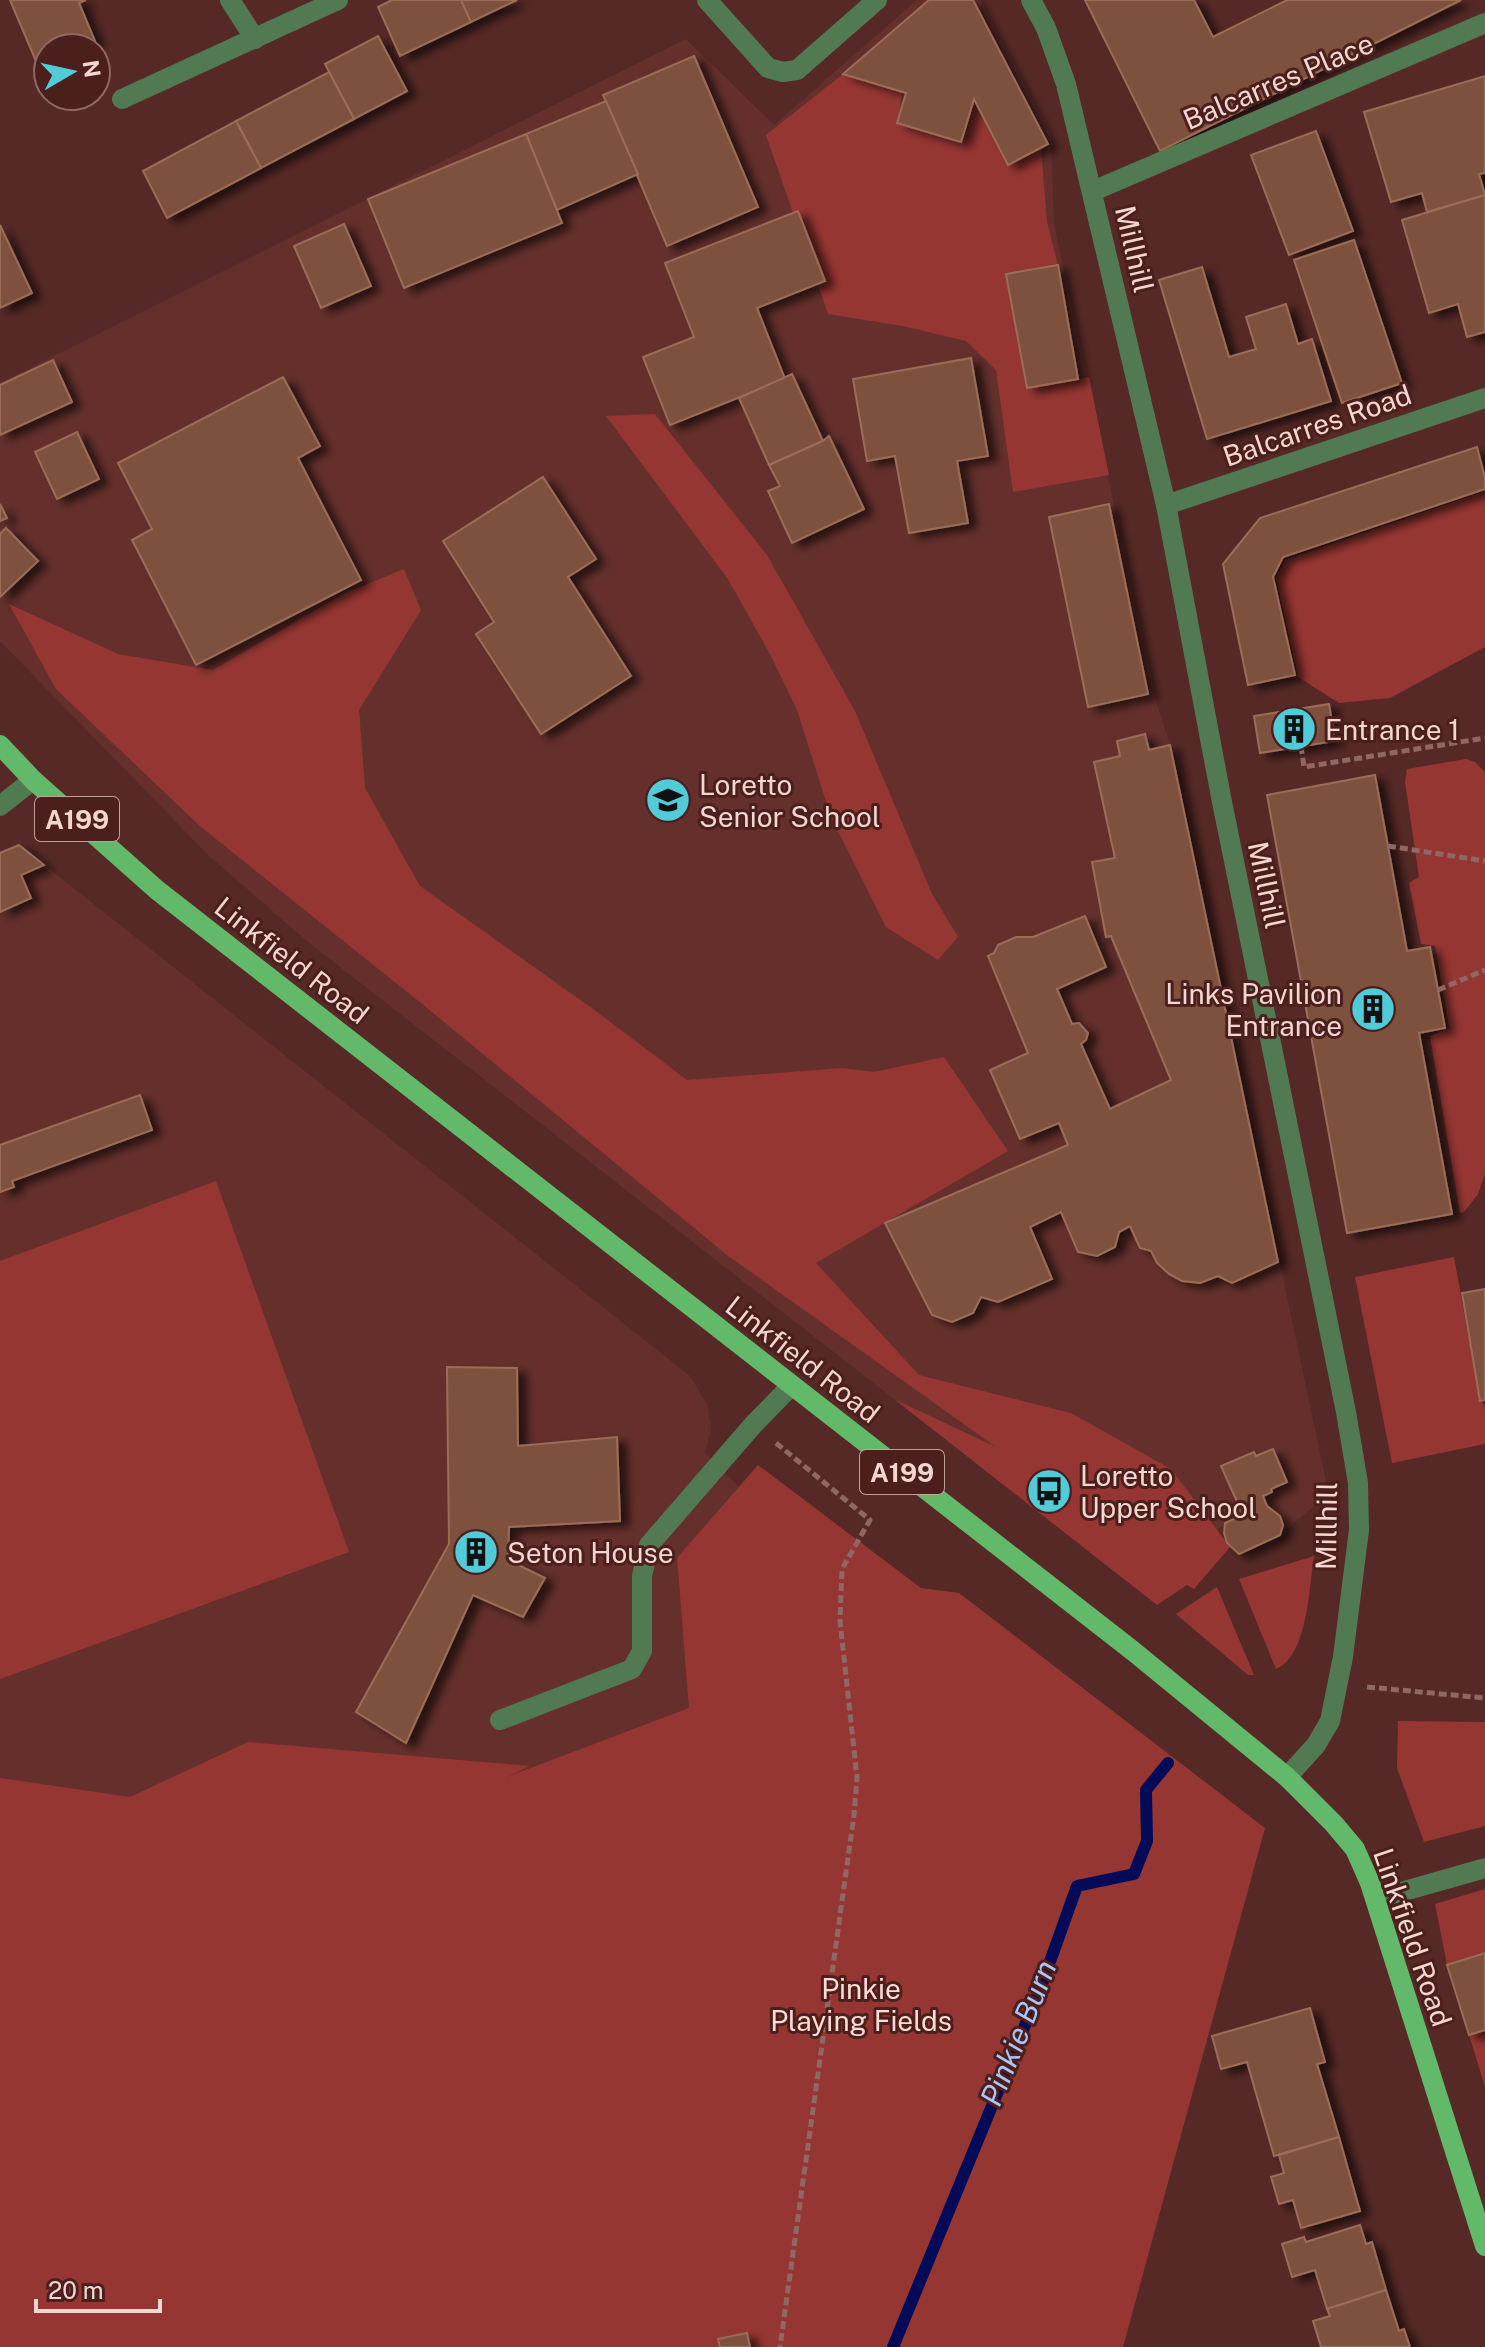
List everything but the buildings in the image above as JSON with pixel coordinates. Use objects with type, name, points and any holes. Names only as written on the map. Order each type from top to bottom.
[{"type":"main road","name":"Linkfield Road","points":[[0,745],[33,780],[157,890],[1133,1651],[1287,1777],[1334,1824],[1355,1849],[1376,1899],[1485,2246]]},
{"type":"street","points":[[230,0],[255,39]]},
{"type":"street","points":[[122,99],[338,0]]},
{"type":"street","points":[[707,0],[768,68],[783,72],[797,70],[877,0]]},
{"type":"street","name":"Millhill","points":[[1031,0],[1046,28],[1066,84],[1166,505],[1358,1483],[1359,1530],[1351,1600],[1330,1721],[1316,1745],[1287,1777]]},
{"type":"street","name":"Balcarres Place","points":[[1093,191],[1485,23]]},
{"type":"street","name":"Balcarres Road","points":[[1166,505],[1485,398]]},
{"type":"street","points":[[0,806],[33,780]]},
{"type":"street","points":[[500,1720],[632,1669],[642,1651],[642,1576],[649,1545],[791,1386]]},
{"type":"street","points":[[1376,1899],[1485,1868]]},
{"type":"path","points":[[1301,746],[1304,767],[1485,738]]},
{"type":"path","points":[[1388,846],[1485,861]]},
{"type":"path","points":[[1438,990],[1485,970]]},
{"type":"path","points":[[753,1425],[870,1520],[842,1569],[840,1621],[857,1778],[780,2347]]},
{"type":"path","points":[[1397,1689],[1485,1698]]},
{"type":"shaded area","name":"Loretto Senior School","points":[[917,0],[980,0],[1051,136],[1054,224],[1156,701],[1170,745],[1326,1481],[1313,1507],[1280,1535],[1238,1554],[1224,1526],[1187,1542],[894,1399],[308,942],[207,854],[0,641],[0,383],[686,39],[774,125]]},
{"type":"shaded area","points":[[19,845],[690,1376],[707,1404],[711,1429],[705,1453],[739,1487],[677,1559],[690,1708],[0,1969],[0,853]]},
{"type":"green space","points":[[843,74],[902,92],[898,123],[960,142],[974,99],[1008,165],[1041,148],[1047,222],[1058,265],[1007,274],[1027,387],[1089,377],[1109,475],[1013,492],[996,370],[966,341],[903,326],[828,314],[766,135]]},
{"type":"green space","points":[[655,414],[767,555],[855,711],[932,894],[958,937],[938,960],[886,927],[831,817],[797,710],[771,656],[728,579],[606,416]]},
{"type":"green space","points":[[1485,491],[1485,647],[1390,698],[1339,703],[1298,677],[1276,578],[1285,560]]},
{"type":"green space","points":[[404,569],[421,610],[359,710],[365,788],[420,886],[687,1080],[842,1068],[874,1072],[944,1057],[1008,1151],[816,1263],[919,1375],[1071,1413],[1171,1469],[1230,1547],[1194,1589],[1187,1585],[1157,1605],[894,1399],[996,1447],[727,1255],[201,827],[56,689],[9,604],[118,654],[213,670],[343,594]]},
{"type":"green space","points":[[1466,759],[1475,762],[1485,772],[1485,1174],[1478,1194],[1460,1213],[1430,1036],[1449,1028],[1435,946],[1421,944],[1409,883],[1419,877],[1405,782],[1407,769]]},
{"type":"green space","points":[[216,1181],[349,1552],[0,1679],[0,1261]]},
{"type":"green space","points":[[1454,1257],[1480,1401],[1485,1405],[1485,1444],[1392,1463],[1355,1277]]},
{"type":"green space","name":"Pinkie Playing Fields","points":[[758,1465],[921,1588],[959,1593],[1265,1828],[1123,2347],[0,2347],[0,1778],[130,1797],[248,1742],[530,1766],[507,1777],[689,1708],[677,1558]]},
{"type":"green space","points":[[1314,1556],[1301,1636],[1287,1662],[1276,1669],[1239,1579]]},
{"type":"green space","points":[[1217,1587],[1254,1675],[1248,1675],[1176,1614]]},
{"type":"green space","points":[[1398,1721],[1485,1722],[1485,1826],[1424,1842],[1397,1768]]},
{"type":"green space","points":[[1485,1889],[1485,1953],[1447,1965],[1435,1904]]},
{"type":"green space","points":[[1485,2030],[1485,2087],[1469,2035]]},
{"type":"waterway","name":"Pinkie Burn","points":[[893,2347],[1042,1984],[1077,1886],[1134,1874],[1147,1841],[1146,1790],[1168,1763]]},
{"type":"place","name":"Entrance 1","points":[[1294,729]]},
{"type":"place","name":"Loretto Senior School","points":[[668,800]]},
{"type":"place","name":"Links Pavilion Entrance","points":[[1373,1009]]},
{"type":"place","name":"Loretto Upper School","points":[[1049,1491]]},
{"type":"place","name":"Seton House","points":[[476,1552]]}]
